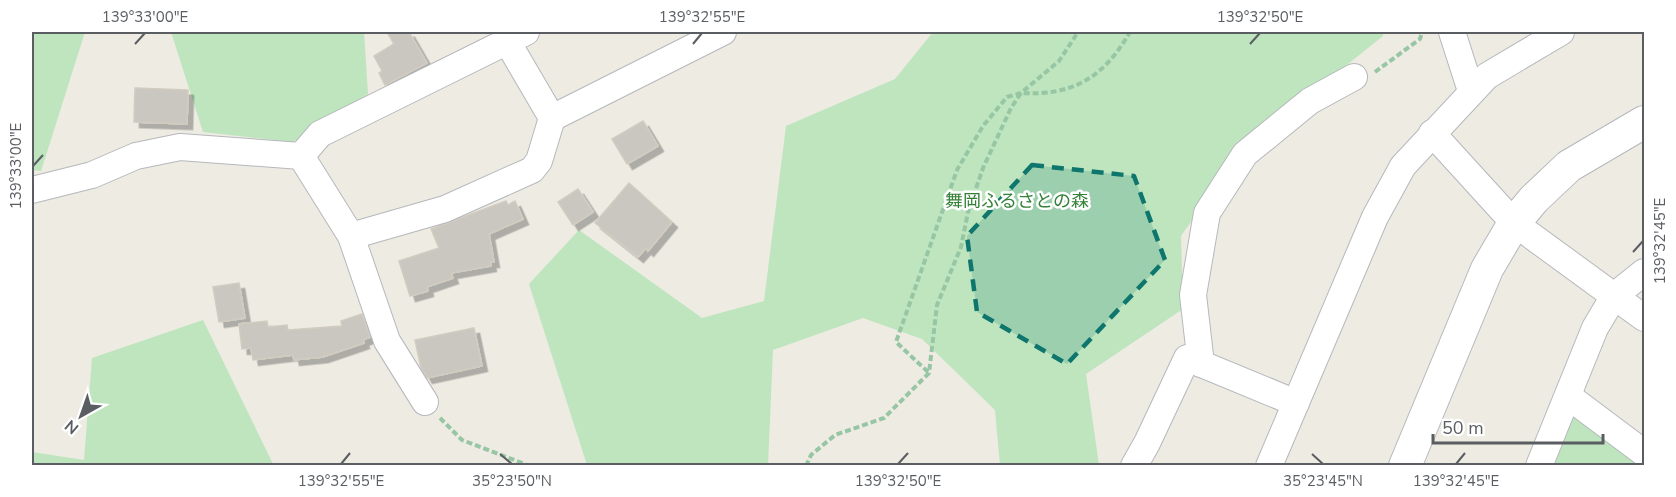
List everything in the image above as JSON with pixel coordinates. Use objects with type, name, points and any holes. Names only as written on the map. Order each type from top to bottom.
[{"type":"street","points":[[552,118],[723,32]]},
{"type":"street","points":[[1452,32],[1472,91]]},
{"type":"street","points":[[1269,465],[1375,217],[1403,166],[1487,76],[1561,32]]},
{"type":"street","points":[[301,156],[320,134],[517,36],[552,118],[539,161],[532,170],[444,209],[351,236]]},
{"type":"street","points":[[1201,364],[1193,295],[1207,213],[1245,154],[1310,101],[1354,77]]},
{"type":"street","points":[[1405,465],[1487,268],[1514,223],[1534,199],[1569,166],[1644,122]]},
{"type":"street","points":[[1432,133],[1514,223],[1644,318]]},
{"type":"street","points":[[32,190],[92,175],[136,156],[180,147],[301,156]]},
{"type":"street","points":[[301,156],[351,236],[387,341],[425,402]]},
{"type":"street","points":[[1539,465],[1595,328],[1614,296],[1644,273]]},
{"type":"street","points":[[1134,465],[1148,442],[1187,358],[1296,403]]},
{"type":"street","points":[[1568,396],[1644,453]]},
{"type":"path","points":[[806,465],[811,455],[835,435],[884,418],[929,373],[937,304],[961,247],[968,213],[983,168],[1011,108],[1021,93],[1059,61],[1078,32]]},
{"type":"path","points":[[929,373],[896,342],[957,170],[984,126],[1007,97],[1021,93],[1038,94],[1066,89],[1092,78],[1118,52],[1130,32]]},
{"type":"path","points":[[1354,77],[1364,80],[1419,39],[1422,32]]},
{"type":"path","points":[[425,402],[462,440],[530,465]]},
{"type":"highlighted area","points":[[1032,165],[1134,176],[1165,260],[1067,364],[977,312],[967,236]]},
{"type":"green space","points":[[32,32],[85,32],[41,171],[32,170]]},
{"type":"green space","points":[[171,32],[364,32],[368,94],[293,142],[203,132]]},
{"type":"green space","name":"舞岡ふるさとの森","points":[[933,32],[1383,32],[1383,36],[1242,149],[1181,236],[1183,309],[1086,374],[1099,465],[1000,465],[995,410],[922,339],[863,318],[773,350],[768,465],[587,465],[529,284],[579,230],[702,318],[764,301],[786,126],[895,79]]},
{"type":"green space","points":[[203,320],[273,464],[276,465],[32,465],[32,452],[84,460],[92,358]]},
{"type":"green space","points":[[1578,414],[1644,462],[1644,466],[1548,466],[1568,418]]},
{"type":"building","points":[[387,32],[409,32],[427,63],[385,85],[379,73],[382,71],[374,56],[394,44]]},
{"type":"building","points":[[135,88],[188,90],[187,124],[134,122]]},
{"type":"building","points":[[643,121],[658,146],[627,164],[612,139]]},
{"type":"building","points":[[629,183],[672,222],[648,251],[646,248],[638,257],[595,223]]},
{"type":"building","points":[[578,189],[593,212],[573,225],[558,202]]},
{"type":"building","points":[[506,201],[508,205],[515,201],[523,219],[489,234],[494,262],[490,262],[491,266],[451,273],[453,278],[427,287],[428,291],[410,296],[399,261],[439,248],[431,229]]},
{"type":"building","points":[[239,283],[245,318],[219,322],[213,287]]},
{"type":"building","points":[[362,314],[370,337],[363,340],[364,343],[323,357],[294,360],[293,355],[253,360],[251,348],[242,349],[239,324],[267,321],[268,327],[287,325],[288,330],[342,326],[341,321]]},
{"type":"building","points":[[474,328],[482,366],[427,378],[421,368],[415,340]]}]
